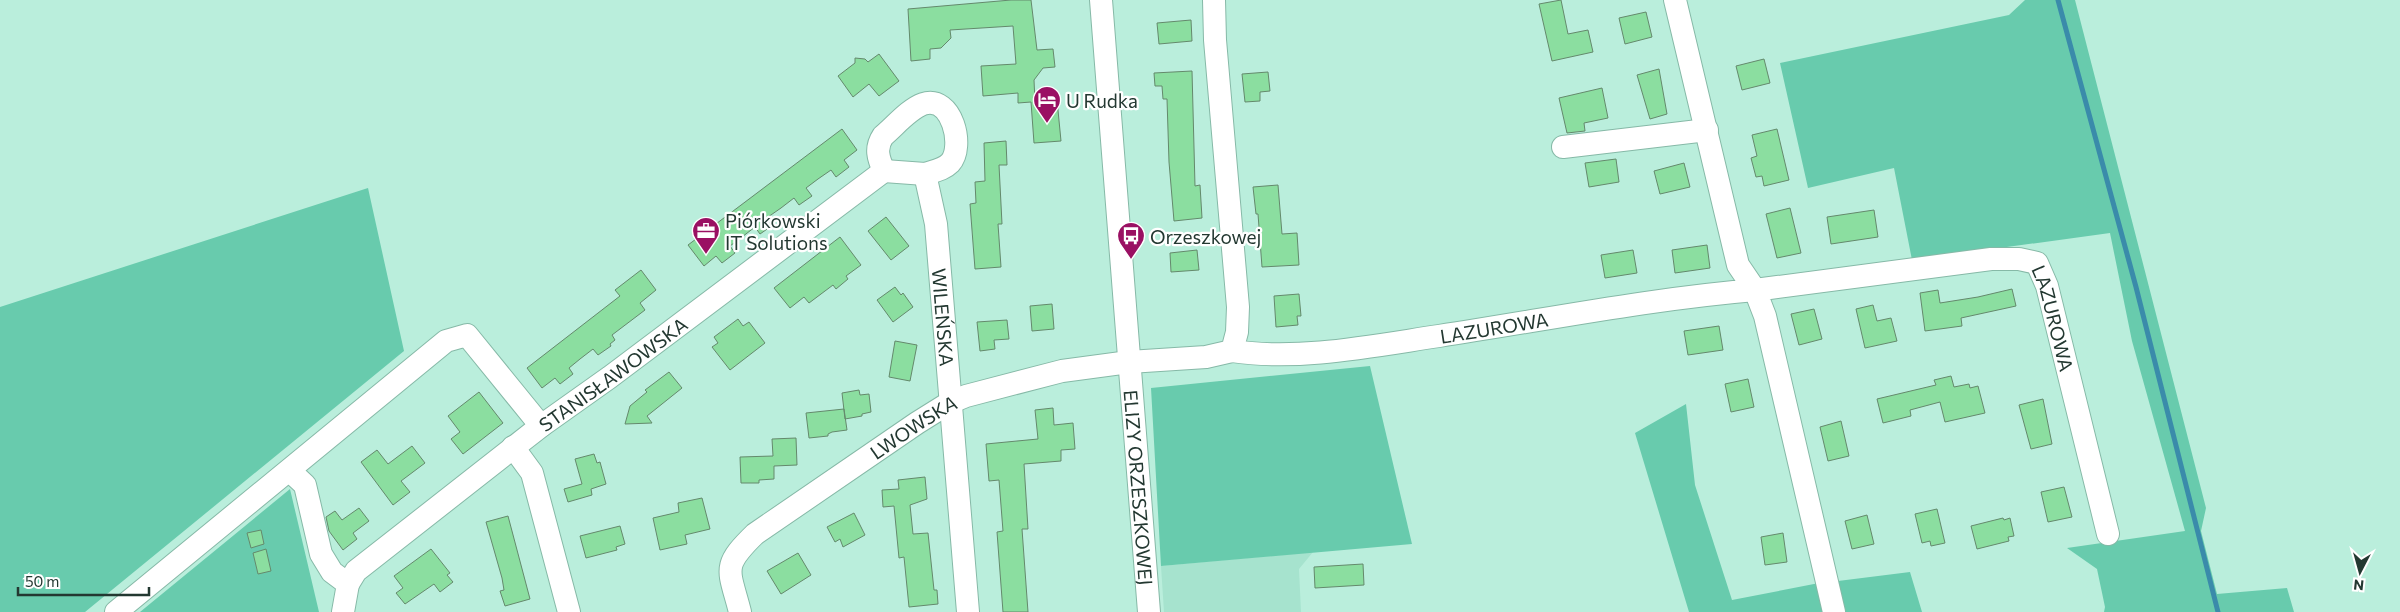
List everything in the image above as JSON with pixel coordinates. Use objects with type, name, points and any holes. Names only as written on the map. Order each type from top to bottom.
[{"type":"street","name":"ELIZY ORZESZKOWEJ","points":[[1101,0],[1148,612]]},
{"type":"street","points":[[1214,0],[1215,40],[1238,307],[1237,332],[1232,352]]},
{"type":"street","points":[[1675,0],[1738,264],[1755,290],[1765,316],[1834,612]]},
{"type":"street","points":[[925,103],[944,108],[951,117],[956,140],[952,161],[944,168],[925,174],[884,171],[878,158],[879,141],[917,107],[925,103]]},
{"type":"street","points":[[1562,147],[1707,130]]},
{"type":"street","name":"STANISŁAWOWSKA","points":[[348,584],[356,571],[513,447],[610,377],[884,171]]},
{"type":"street","name":"WILEŃSKA","points":[[925,174],[936,224],[968,612]]},
{"type":"street","name":"LAZUROWA","points":[[1232,352],[1252,354],[1316,352],[1378,345],[1703,295],[1991,259],[2019,259],[2038,263],[2047,286],[2108,534]]},
{"type":"street","points":[[116,612],[446,341],[467,334],[541,426]]},
{"type":"street","name":"ELIZY ORZESZKOWEJ","points":[[1128,362],[1206,357],[1232,352]]},
{"type":"street","name":"LWOWSKA","points":[[740,612],[730,577],[731,562],[737,552],[755,534],[918,423],[950,403],[992,389],[1062,371],[1128,362]]},
{"type":"street","points":[[513,447],[532,473],[569,612]]},
{"type":"street","points":[[290,470],[305,485],[321,554],[332,572],[348,584],[343,612]]},
{"type":"shaded area","points":[[2025,0],[2075,0],[2206,508],[2201,531],[2217,594],[2287,588],[2294,612],[2104,612],[2105,607],[2097,569],[2067,548],[2185,531],[2132,341],[2110,233],[1912,260],[1894,168],[1808,188],[1780,63],[2009,15]]},
{"type":"shaded area","points":[[368,188],[404,351],[85,612],[0,612],[0,307]]},
{"type":"shaded area","points":[[1370,366],[1412,544],[1161,566],[1151,388]]},
{"type":"shaded area","points":[[1686,404],[1695,485],[1732,600],[1814,584],[1910,572],[1922,612],[1689,612],[1635,433]]},
{"type":"shaded area","points":[[290,489],[319,612],[140,612]]},
{"type":"shaded area","points":[[1313,552],[1299,569],[1301,612],[1164,612],[1161,566]]},
{"type":"building","points":[[1031,0],[1037,50],[1053,49],[1055,67],[1043,68],[1034,80],[1035,102],[1057,100],[1061,141],[1034,143],[1031,102],[1018,103],[1018,93],[983,96],[981,66],[1016,64],[1013,26],[950,30],[951,38],[941,48],[930,49],[930,59],[911,61],[908,9]]},
{"type":"building","points":[[1561,0],[1568,34],[1588,30],[1593,52],[1552,61],[1539,4]]},
{"type":"building","points":[[1646,12],[1652,37],[1625,44],[1619,18]]},
{"type":"building","points":[[1191,20],[1192,41],[1159,44],[1157,23]]},
{"type":"building","points":[[879,54],[899,81],[879,96],[869,84],[853,97],[838,76],[855,63],[855,58],[865,59],[868,62]]},
{"type":"building","points":[[1764,59],[1770,83],[1742,90],[1736,66]]},
{"type":"building","points":[[1659,69],[1667,114],[1650,119],[1637,75]]},
{"type":"building","points":[[1192,71],[1195,186],[1200,185],[1202,218],[1174,221],[1169,162],[1167,99],[1163,99],[1162,86],[1155,86],[1154,73]]},
{"type":"building","points":[[1268,72],[1270,91],[1260,92],[1260,101],[1245,102],[1242,74]]},
{"type":"building","points":[[1602,88],[1608,118],[1584,123],[1585,131],[1567,133],[1559,98]]},
{"type":"building","points":[[842,129],[857,150],[844,160],[849,167],[836,177],[831,170],[806,188],[812,196],[799,205],[794,198],[768,217],[773,225],[760,234],[755,227],[730,246],[735,253],[722,263],[716,256],[704,266],[688,245]]},
{"type":"building","points":[[1777,129],[1789,180],[1764,186],[1762,176],[1756,177],[1751,158],[1757,156],[1752,135]]},
{"type":"building","points":[[1006,141],[1007,165],[999,165],[1002,224],[998,224],[1001,267],[975,269],[970,204],[976,203],[975,182],[985,181],[984,143]]},
{"type":"building","points":[[1616,159],[1619,182],[1589,187],[1585,163]]},
{"type":"building","points":[[1684,163],[1690,187],[1660,194],[1654,171]]},
{"type":"building","points":[[1278,185],[1282,234],[1297,233],[1299,265],[1262,267],[1258,214],[1256,214],[1253,187]]},
{"type":"building","points":[[1790,208],[1801,253],[1777,258],[1766,214]]},
{"type":"building","points":[[1874,210],[1878,237],[1831,244],[1827,217]]},
{"type":"building","points":[[886,217],[909,246],[891,260],[868,231]]},
{"type":"building","points":[[840,237],[861,265],[846,276],[848,279],[836,289],[833,285],[809,303],[804,297],[790,308],[774,288]]},
{"type":"building","points":[[1707,245],[1710,268],[1675,273],[1672,250]]},
{"type":"building","points":[[1197,250],[1199,270],[1171,272],[1170,253]]},
{"type":"building","points":[[1633,250],[1637,273],[1605,278],[1601,255]]},
{"type":"building","points":[[641,270],[656,290],[640,303],[645,310],[612,335],[615,340],[610,344],[611,346],[598,355],[593,349],[569,368],[573,374],[560,384],[555,378],[542,388],[527,368],[620,296],[615,290]]},
{"type":"building","points":[[895,287],[901,295],[903,293],[913,307],[893,322],[877,300]]},
{"type":"building","points":[[2012,289],[2016,306],[1961,318],[1962,326],[1925,331],[1920,293],[1938,290],[1940,303]]},
{"type":"building","points":[[1299,294],[1301,316],[1297,316],[1298,325],[1276,327],[1274,296]]},
{"type":"building","points":[[1052,304],[1054,329],[1032,331],[1030,306]]},
{"type":"building","points":[[1873,305],[1877,321],[1891,318],[1897,341],[1865,348],[1856,309]]},
{"type":"building","points":[[1814,309],[1822,339],[1799,345],[1791,314]]},
{"type":"building","points":[[738,319],[743,326],[749,322],[765,343],[730,370],[712,347],[718,343],[714,337]]},
{"type":"building","points":[[1007,320],[1009,339],[994,340],[995,349],[980,351],[977,322]]},
{"type":"building","points":[[1719,326],[1723,350],[1688,355],[1684,331]]},
{"type":"building","points":[[895,341],[917,345],[910,381],[889,377]]},
{"type":"building","points":[[669,372],[682,388],[647,416],[652,423],[625,424],[630,406],[647,392],[645,390]]},
{"type":"building","points":[[1951,376],[1954,387],[1969,384],[1970,388],[1978,386],[1985,413],[1945,422],[1940,402],[1910,410],[1911,416],[1883,423],[1877,399],[1936,385],[1934,380]]},
{"type":"building","points":[[1748,379],[1754,407],[1731,412],[1725,384]]},
{"type":"building","points":[[859,390],[860,395],[869,394],[871,412],[862,414],[862,416],[845,419],[842,393]]},
{"type":"building","points":[[479,392],[503,423],[463,454],[451,439],[460,432],[448,416]]},
{"type":"building","points":[[2043,399],[2052,444],[2031,449],[2019,405]]},
{"type":"building","points":[[1053,408],[1054,425],[1073,423],[1075,449],[1061,450],[1061,461],[1024,464],[1028,529],[1022,529],[1028,612],[1003,612],[997,532],[1003,531],[999,480],[989,481],[986,444],[1038,439],[1035,410]]},
{"type":"building","points":[[844,409],[847,430],[832,432],[828,436],[809,438],[806,413]]},
{"type":"building","points":[[1841,421],[1849,456],[1828,461],[1820,427]]},
{"type":"building","points":[[796,438],[797,465],[774,466],[774,479],[759,480],[759,483],[741,483],[740,457],[773,456],[772,439]]},
{"type":"building","points":[[412,446],[425,463],[401,481],[410,492],[393,505],[361,462],[377,450],[388,464]]},
{"type":"building","points":[[594,454],[597,463],[600,462],[606,484],[591,489],[592,495],[568,502],[564,489],[582,484],[575,459]]},
{"type":"building","points":[[925,477],[927,499],[910,505],[913,534],[928,533],[934,590],[937,590],[938,604],[909,607],[904,557],[899,558],[894,506],[883,507],[882,490],[899,489],[898,480]]},
{"type":"building","points":[[2064,487],[2072,517],[2048,522],[2041,492]]},
{"type":"building","points":[[702,498],[710,529],[685,535],[687,544],[660,550],[653,518],[679,512],[678,503]]},
{"type":"building","points":[[359,508],[369,521],[353,533],[357,539],[343,550],[329,531],[326,517],[335,511],[342,520]]},
{"type":"building","points":[[1937,509],[1945,543],[1931,546],[1930,541],[1922,543],[1915,514]]},
{"type":"building","points":[[854,513],[865,535],[843,547],[840,539],[835,542],[827,527]]},
{"type":"building","points":[[1867,515],[1874,544],[1852,549],[1845,521]]},
{"type":"building","points":[[508,516],[530,599],[505,606],[500,591],[504,590],[502,578],[486,522]]},
{"type":"building","points":[[2003,518],[2004,520],[2010,518],[2014,536],[2008,537],[2009,541],[1977,549],[1971,526]]},
{"type":"building","points":[[620,526],[625,544],[616,547],[617,550],[586,558],[580,536]]},
{"type":"building","points":[[261,530],[264,544],[251,548],[247,533]]},
{"type":"building","points":[[1783,533],[1787,562],[1765,565],[1761,537]]},
{"type":"building","points":[[266,549],[271,571],[258,574],[253,553]]},
{"type":"building","points":[[431,549],[450,573],[447,575],[453,582],[440,592],[434,584],[405,604],[396,593],[403,588],[394,576]]},
{"type":"building","points":[[798,553],[811,575],[781,594],[767,571]]},
{"type":"building","points":[[1363,564],[1364,585],[1315,588],[1314,567]]},
{"type":"waterway","points":[[2058,0],[2136,287],[2218,612]]},
{"type":"place","name":"U Rudka","points":[[1047,124]]},
{"type":"place","name":"Piórkowski IT Solutions","points":[[706,255]]},
{"type":"place","name":"Orzeszkowej","points":[[1131,260]]}]
